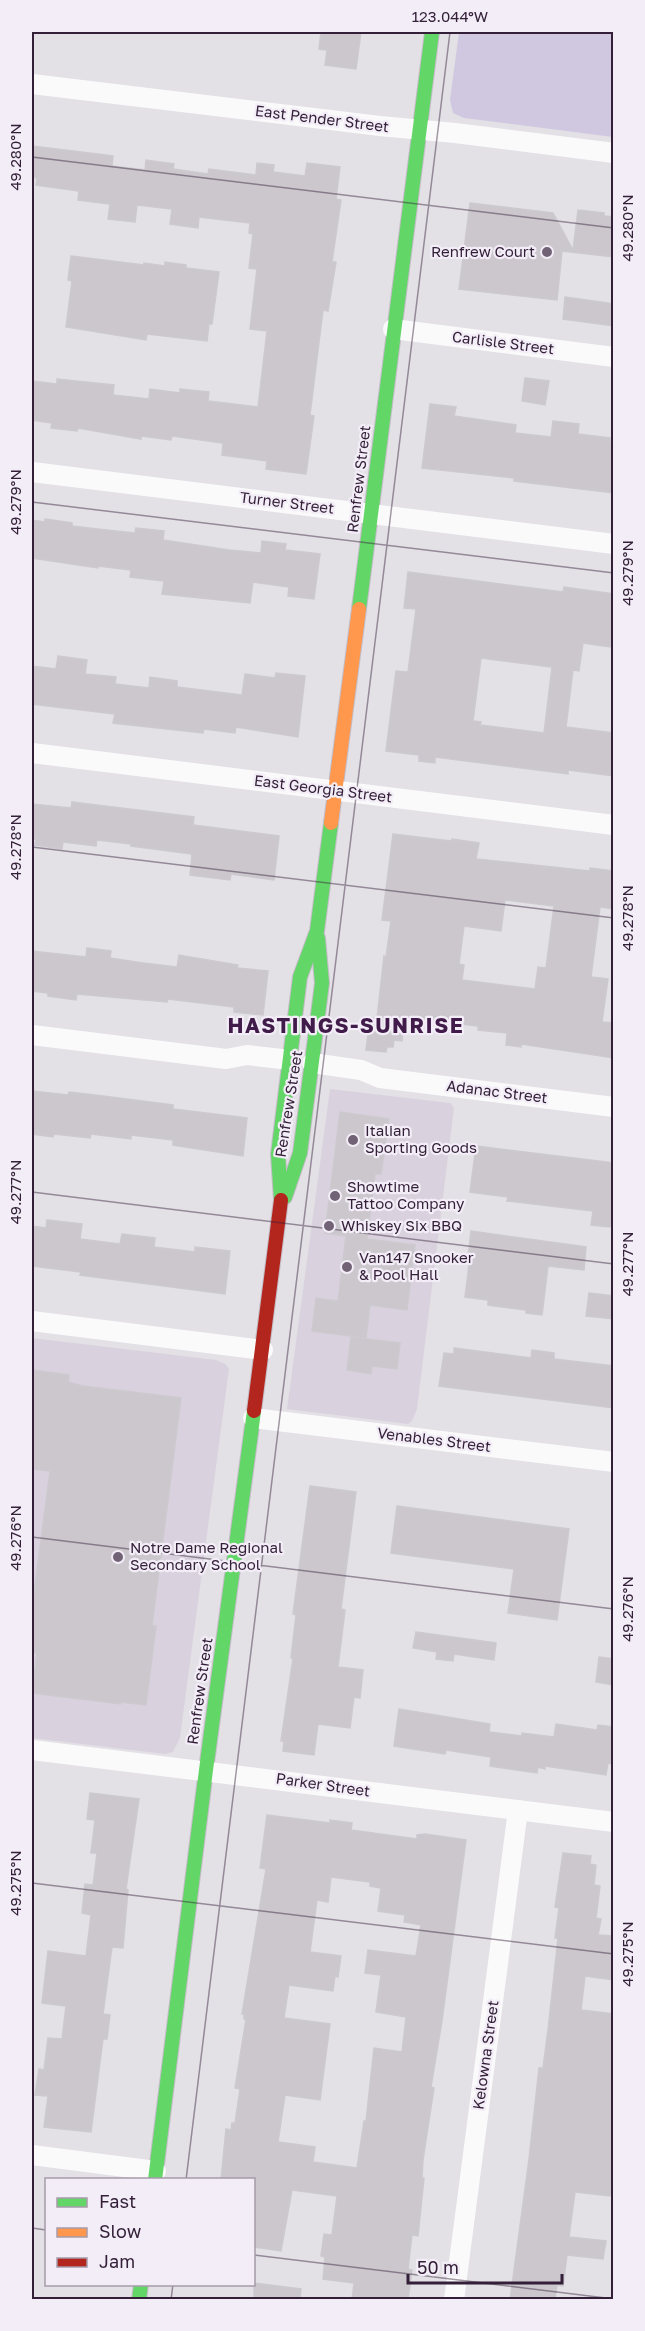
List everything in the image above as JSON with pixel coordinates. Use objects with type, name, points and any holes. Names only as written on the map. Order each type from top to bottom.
[{"type":"street","name":"Renfrew Street","points":[[281,1207],[300,1153],[311,1070],[322,983],[317,931],[432,32]]},
{"type":"street","name":"East Pender Street","points":[[32,84],[614,153]]},
{"type":"street","name":"Carlisle Street","points":[[393,329],[614,357]]},
{"type":"street","name":"Turner Street","points":[[32,472],[371,512],[614,544]]},
{"type":"street","name":"East Georgia Street","points":[[32,753],[614,825]]},
{"type":"street","name":"Renfrew Street","points":[[156,2175],[206,1770],[281,1207],[278,1154],[300,977],[317,931]]},
{"type":"street","points":[[32,1035],[226,1059],[247,1055],[289,1067]]},
{"type":"street","name":"Adanac Street","points":[[311,1070],[360,1082],[380,1078],[614,1107]]},
{"type":"street","points":[[32,1321],[262,1350]]},
{"type":"street","name":"Venables Street","points":[[254,1418],[614,1462]]},
{"type":"street","name":"Parker Street","points":[[32,1750],[614,1822]]},
{"type":"street","name":"Kelowna Street","points":[[454,2300],[518,1810]]},
{"type":"street","points":[[32,2155],[156,2175]]},
{"type":"shaded area","points":[[459,32],[613,32],[613,137],[464,118],[453,113],[450,100]]},
{"type":"shaded area","points":[[330,1089],[450,1103],[454,1108],[417,1409],[412,1421],[408,1424],[287,1409]]},
{"type":"shaded area","name":"Notre Dame Regional Secondary School","points":[[32,1338],[216,1360],[225,1364],[229,1369],[180,1738],[173,1752],[165,1754],[32,1738]]},
{"type":"building","points":[[321,32],[361,32],[356,69],[325,65],[327,50],[319,49]]},
{"type":"building","points":[[32,146],[113,156],[112,166],[145,170],[146,160],[174,164],[173,169],[208,174],[209,169],[256,175],[257,163],[274,165],[273,172],[305,176],[307,163],[340,167],[336,199],[341,200],[332,262],[336,262],[328,311],[323,310],[310,415],[314,416],[306,474],[266,469],[267,461],[222,455],[223,443],[172,436],[171,440],[141,436],[141,439],[78,428],[77,431],[51,428],[52,423],[32,420],[32,381],[57,384],[57,379],[114,385],[113,395],[149,399],[150,389],[180,393],[180,389],[209,392],[208,401],[258,407],[267,331],[250,329],[257,269],[249,268],[253,234],[249,233],[250,223],[199,217],[198,228],[170,224],[172,209],[137,205],[135,222],[108,219],[110,204],[78,200],[79,191],[36,185],[37,178],[32,177]]},
{"type":"building","name":"Renfrew Court","points":[[470,203],[553,213],[573,250],[578,210],[604,213],[604,216],[614,217],[614,257],[562,251],[557,300],[459,289]]},
{"type":"building","points":[[71,256],[144,265],[144,263],[165,266],[165,262],[186,265],[186,268],[219,272],[212,324],[209,324],[207,341],[147,334],[146,340],[66,327],[72,281],[68,280]]},
{"type":"building","points":[[565,297],[614,304],[614,326],[563,319]]},
{"type":"building","points":[[525,378],[549,381],[545,405],[522,401]]},
{"type":"building","points":[[430,404],[456,407],[454,416],[516,425],[515,433],[551,437],[553,421],[579,424],[578,434],[610,438],[610,442],[614,443],[614,493],[514,481],[514,478],[422,468]]},
{"type":"building","points":[[45,519],[72,523],[72,526],[135,533],[136,528],[164,531],[163,540],[229,550],[261,553],[262,541],[286,544],[285,550],[320,554],[314,599],[288,596],[289,587],[253,582],[250,603],[162,594],[164,581],[130,577],[131,570],[98,566],[98,568],[32,558],[32,520],[45,522]]},
{"type":"building","points":[[408,572],[563,592],[564,587],[614,594],[614,641],[611,641],[610,647],[583,643],[579,671],[573,670],[566,727],[614,733],[614,776],[568,770],[568,774],[435,757],[435,763],[419,761],[419,755],[386,751],[396,671],[408,672],[416,609],[404,608]],"holes":[[[481,658],[552,667],[544,733],[480,725],[481,722],[473,721]]]},
{"type":"building","points":[[58,656],[87,660],[85,674],[116,677],[115,684],[149,688],[150,677],[177,681],[177,687],[242,695],[245,674],[275,678],[276,673],[305,676],[298,737],[236,727],[235,733],[204,729],[203,733],[113,723],[115,714],[32,704],[32,666],[56,669]]},
{"type":"building","points":[[72,802],[194,817],[193,825],[279,836],[274,880],[231,874],[230,880],[190,875],[192,854],[131,846],[131,844],[97,840],[96,846],[63,842],[62,849],[35,845],[36,839],[32,839],[32,804],[71,808]]},
{"type":"building","points":[[393,834],[479,843],[476,859],[590,871],[590,868],[614,871],[614,909],[600,907],[591,977],[608,979],[602,1022],[614,1023],[614,1058],[521,1044],[521,1047],[506,1045],[507,1033],[478,1030],[478,1026],[409,1018],[404,1018],[402,1041],[394,1040],[393,1047],[387,1047],[386,1052],[366,1050],[370,1018],[377,1018],[384,956],[386,957],[391,921],[382,920]],"holes":[[[505,900],[554,906],[546,968],[538,967],[535,989],[462,980],[464,965],[459,964],[464,926],[501,931]]]},
{"type":"building","points":[[87,948],[111,951],[110,958],[143,963],[177,967],[179,955],[238,965],[237,968],[268,971],[263,1015],[234,1012],[234,1007],[168,999],[167,1002],[77,994],[76,1000],[32,991],[32,951],[86,957]]},
{"type":"building","points":[[32,1091],[95,1095],[173,1105],[173,1109],[247,1118],[243,1156],[173,1145],[173,1140],[131,1135],[131,1139],[91,1134],[90,1138],[32,1134]]},
{"type":"building","points":[[340,1112],[389,1119],[381,1174],[375,1174],[367,1239],[415,1245],[407,1310],[370,1305],[366,1338],[312,1331],[316,1298],[338,1301],[346,1236],[325,1233]]},
{"type":"building","points":[[476,1146],[614,1163],[614,1211],[610,1227],[591,1225],[593,1211],[507,1201],[508,1197],[470,1192]]},
{"type":"building","points":[[47,1220],[82,1224],[80,1239],[120,1244],[122,1234],[155,1238],[154,1247],[195,1252],[195,1247],[230,1251],[225,1294],[80,1275],[81,1272],[32,1266],[32,1226],[46,1228]]},
{"type":"building","points":[[471,1231],[586,1247],[584,1270],[548,1266],[542,1315],[526,1313],[526,1310],[488,1305],[488,1300],[465,1297]]},
{"type":"building","points":[[589,1293],[614,1296],[614,1319],[586,1316]]},
{"type":"building","points":[[351,1337],[400,1343],[397,1369],[372,1366],[371,1374],[347,1370]]},
{"type":"building","points":[[454,1348],[531,1358],[532,1350],[554,1353],[554,1359],[614,1366],[614,1408],[439,1386],[444,1353],[454,1354]]},
{"type":"building","points":[[32,1370],[69,1375],[68,1382],[83,1386],[181,1398],[152,1626],[156,1626],[146,1705],[32,1693],[37,1653],[32,1652],[32,1608],[50,1471],[32,1469]]},
{"type":"building","points":[[310,1486],[356,1492],[341,1609],[345,1610],[338,1667],[363,1670],[360,1698],[354,1697],[350,1728],[318,1724],[314,1755],[283,1751],[284,1741],[281,1741],[293,1658],[291,1658],[296,1615],[293,1614]]},
{"type":"building","points":[[397,1506],[569,1529],[557,1620],[508,1613],[514,1569],[391,1553]]},
{"type":"building","points":[[416,1632],[496,1643],[494,1660],[454,1654],[453,1661],[436,1659],[437,1652],[413,1648]]},
{"type":"building","points":[[599,1657],[614,1659],[614,1685],[596,1682]]},
{"type":"building","points":[[399,1709],[490,1724],[489,1732],[522,1736],[522,1733],[554,1737],[556,1724],[597,1730],[598,1725],[614,1727],[614,1764],[608,1763],[606,1775],[545,1766],[545,1769],[538,1767],[537,1773],[490,1766],[491,1757],[446,1750],[445,1754],[394,1746]]},
{"type":"building","points":[[90,1793],[139,1799],[126,1889],[128,1890],[123,1948],[112,1947],[103,2014],[110,2015],[107,2039],[103,2039],[91,2132],[44,2127],[48,2096],[35,2095],[39,2069],[44,2070],[48,2038],[62,2039],[66,2006],[42,2003],[48,1951],[86,1956],[91,1915],[82,1913],[85,1884],[93,1885],[97,1853],[91,1853],[95,1820],[87,1819]]},
{"type":"building","points":[[267,1815],[330,1823],[330,1820],[352,1823],[351,1830],[417,1839],[417,1835],[425,1834],[466,1840],[431,2087],[434,2088],[423,2160],[422,2178],[424,2178],[418,2236],[412,2235],[408,2269],[412,2270],[408,2300],[352,2300],[354,2283],[323,2279],[325,2257],[321,2256],[324,2234],[332,2235],[337,2196],[292,2190],[281,2251],[255,2247],[255,2178],[221,2178],[226,2129],[231,2130],[232,2123],[235,2123],[240,2089],[235,2088],[246,2019],[242,2014],[266,1869],[260,1868]],"holes":[[[331,1877],[370,1882],[370,1886],[381,1888],[378,1911],[405,1915],[404,1922],[421,1925],[416,1956],[368,1950],[365,1973],[381,1975],[376,2012],[406,2017],[402,2052],[374,2048],[366,2121],[364,2121],[357,2168],[313,2162],[315,2147],[278,2142],[285,2095],[320,2100],[330,2024],[284,2018],[289,1985],[333,1991],[335,1976],[338,1977],[341,1956],[310,1952],[317,1900],[328,1902]]]},
{"type":"building","points":[[563,1853],[591,1856],[590,1864],[596,1865],[594,1885],[600,1886],[596,1918],[601,1919],[598,1935],[614,1936],[614,1980],[585,1976],[581,2010],[614,2014],[614,2147],[610,2196],[575,2192],[569,2237],[606,2241],[603,2259],[567,2255],[563,2286],[557,2285],[555,2300],[510,2300],[539,2068],[543,2068],[548,2030],[558,1938],[555,1938],[559,1908],[555,1907]]},
{"type":"building","points":[[255,2283],[301,2289],[300,2300],[254,2300]]},
{"type":"traffic: fast","points":[[359,609],[432,32]]},
{"type":"traffic: fast","points":[[281,1200],[278,1154],[300,977],[317,931],[331,823]]},
{"type":"traffic: fast","points":[[285,1197],[300,1153],[314,1046],[322,983],[318,938]]},
{"type":"traffic: fast","points":[[155,2178],[254,1411]]},
{"type":"traffic: fast","points":[[139,2300],[141,2286]]},
{"type":"traffic: slow","points":[[331,823],[359,609]]},
{"type":"traffic: jam","points":[[254,1411],[281,1200]]},
{"type":"place","name":"Renfrew Court","points":[[547,252]]},
{"type":"place","name":"Italian Sporting Goods","points":[[353,1140]]},
{"type":"place","name":"Showtime Tattoo Company","points":[[335,1196]]},
{"type":"place","name":"Whiskey Six BBQ","points":[[329,1226]]},
{"type":"place","name":"Van147 Snooker & Pool Hall","points":[[347,1267]]},
{"type":"place","name":"Notre Dame Regional Secondary School","points":[[118,1557]]},
{"type":"district","name":"HASTINGS-SUNRISE","points":[[346,1026]]}]
